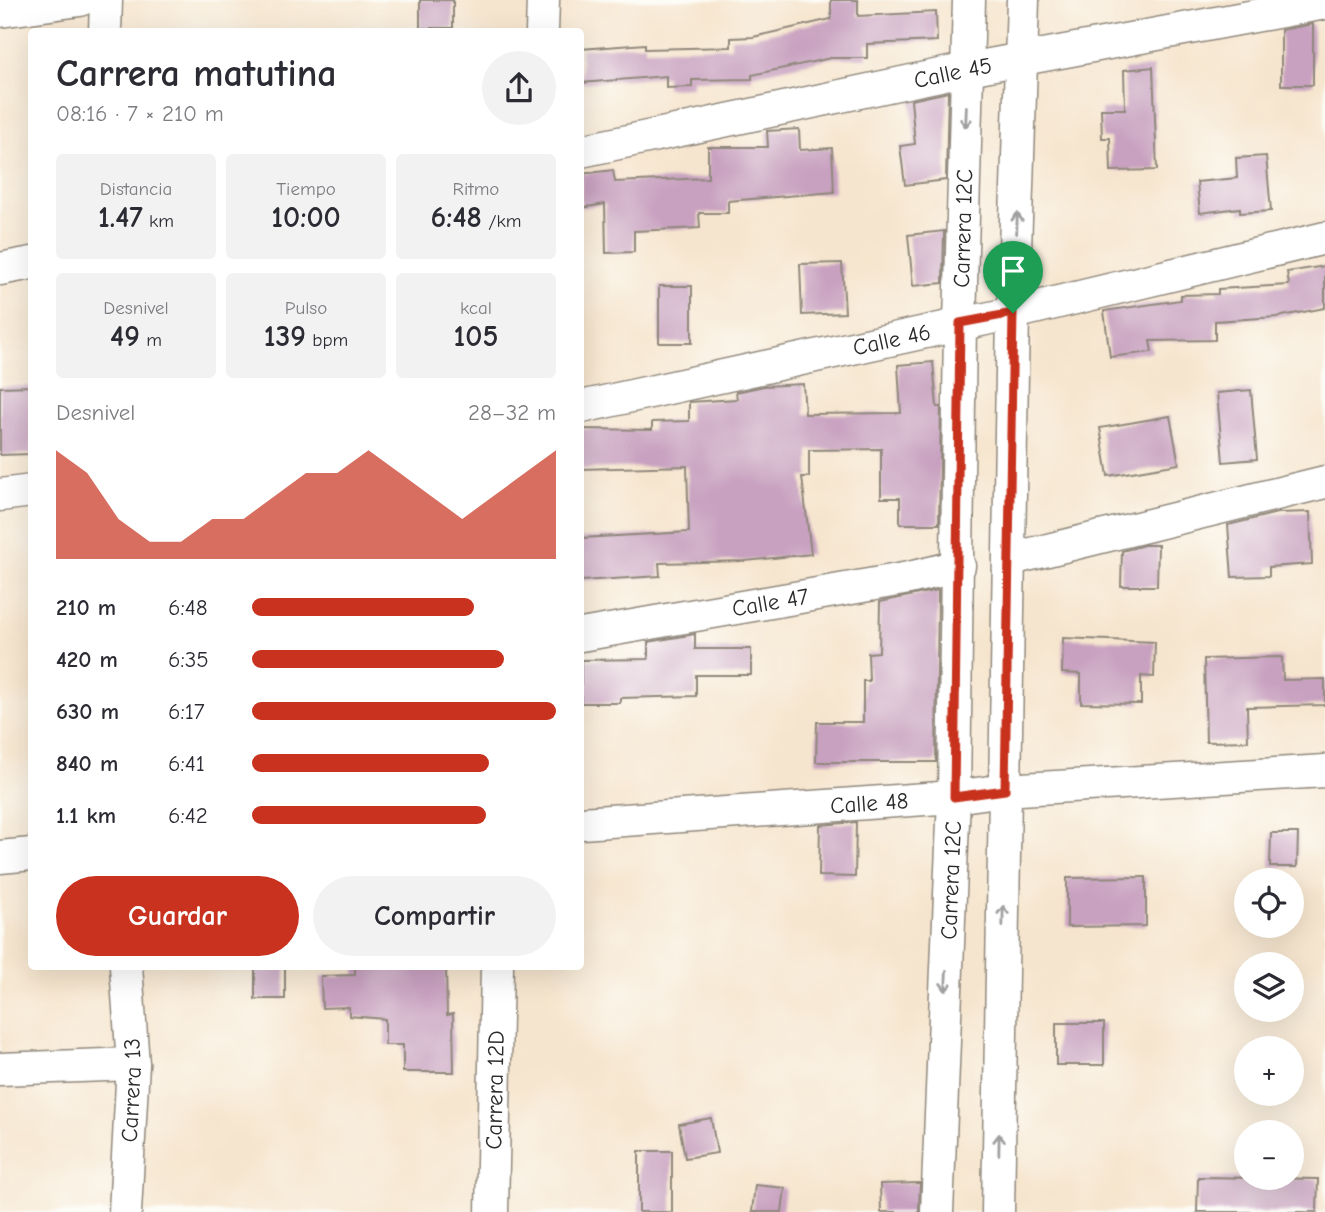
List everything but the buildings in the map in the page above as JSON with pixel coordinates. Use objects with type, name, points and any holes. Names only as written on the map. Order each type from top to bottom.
[{"type":"street","points":[[0,11],[80,0]]},
{"type":"street","points":[[105,28],[106,0]]},
{"type":"street","points":[[542,28],[543,0]]},
{"type":"street","name":"Carrera 12C","points":[[937,1212],[954,797],[960,323],[969,0]]},
{"type":"street","points":[[998,1212],[1011,559],[1013,313],[1023,0]]},
{"type":"street","name":"Calle 45","points":[[584,149],[1023,58],[1325,3]]},
{"type":"street","name":"Calle 46","points":[[584,406],[1013,313],[1325,238]]},
{"type":"street","points":[[0,269],[28,264]]},
{"type":"street","points":[[1011,559],[1325,482]]},
{"type":"street","points":[[0,495],[28,492]]},
{"type":"street","name":"Calle 47","points":[[584,634],[909,578],[959,566]]},
{"type":"street","name":"Calle 48","points":[[584,823],[954,797],[1005,790],[1325,771]]},
{"type":"street","points":[[0,857],[28,854]]},
{"type":"street","name":"Carrera 13","points":[[125,1212],[133,1064],[126,970]]},
{"type":"street","name":"Carrera 12D","points":[[492,1212],[497,970]]},
{"type":"street","points":[[0,1069],[133,1064]]},
{"type":"route","points":[[1013,313],[1011,559],[1005,790],[954,797],[960,323],[1013,313]]}]
